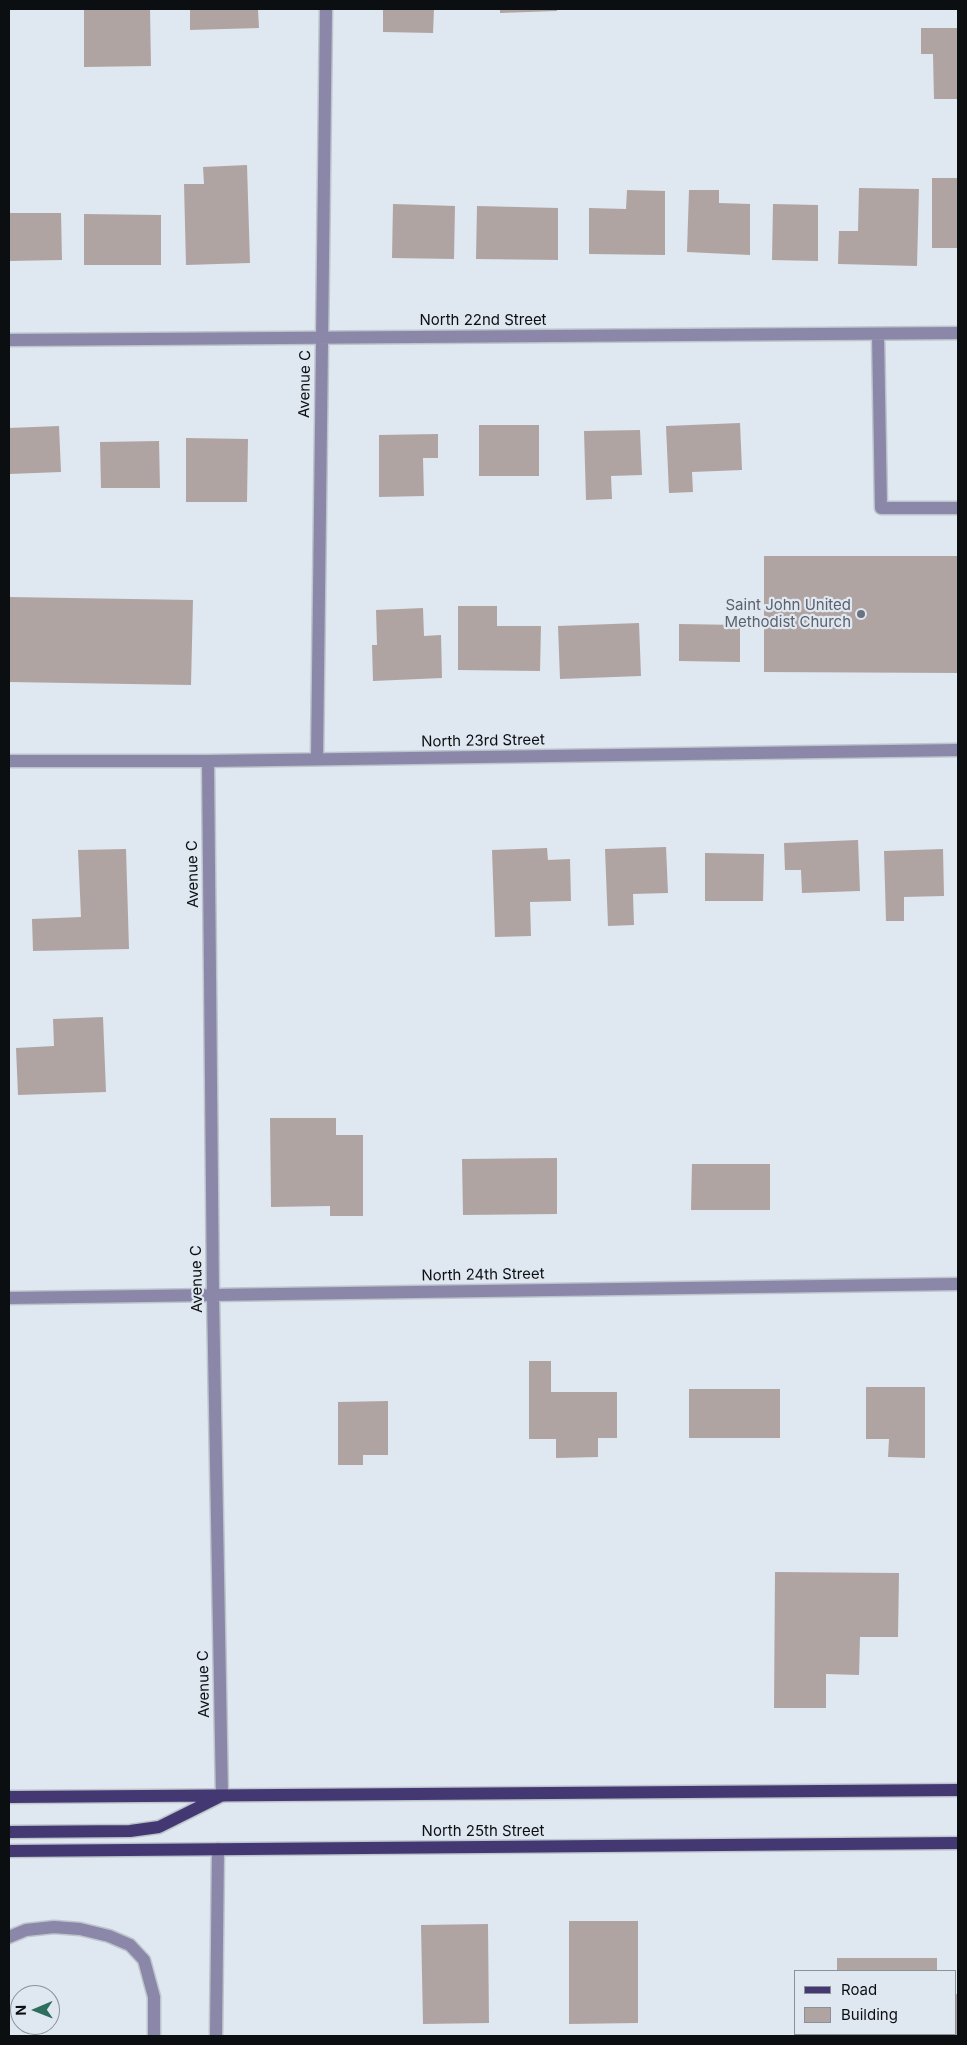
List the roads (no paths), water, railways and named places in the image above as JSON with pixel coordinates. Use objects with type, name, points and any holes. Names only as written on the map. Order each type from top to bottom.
[{"type":"main road","points":[[9,1797],[958,1790]]},
{"type":"main road","points":[[9,1832],[130,1831],[159,1826],[222,1796]]},
{"type":"main road","name":"North 25th Street","points":[[9,1851],[958,1843]]},
{"type":"street","name":"Avenue C","points":[[317,760],[326,9]]},
{"type":"street","name":"North 22nd Street","points":[[9,340],[958,333]]},
{"type":"street","points":[[878,334],[881,508],[958,508]]},
{"type":"street","name":"North 23rd Street","points":[[9,761],[317,760],[958,750]]},
{"type":"street","name":"Avenue C","points":[[208,761],[213,1295],[222,1796]]},
{"type":"street","name":"North 24th Street","points":[[9,1298],[958,1284]]},
{"type":"street","points":[[216,2036],[218,1849]]},
{"type":"street","points":[[9,1937],[26,1930],[80,1929],[110,1936],[130,1945],[144,1960],[154,1997],[154,2036]]},
{"type":"place","name":"Saint John United Methodist Church","points":[[861,614]]}]
